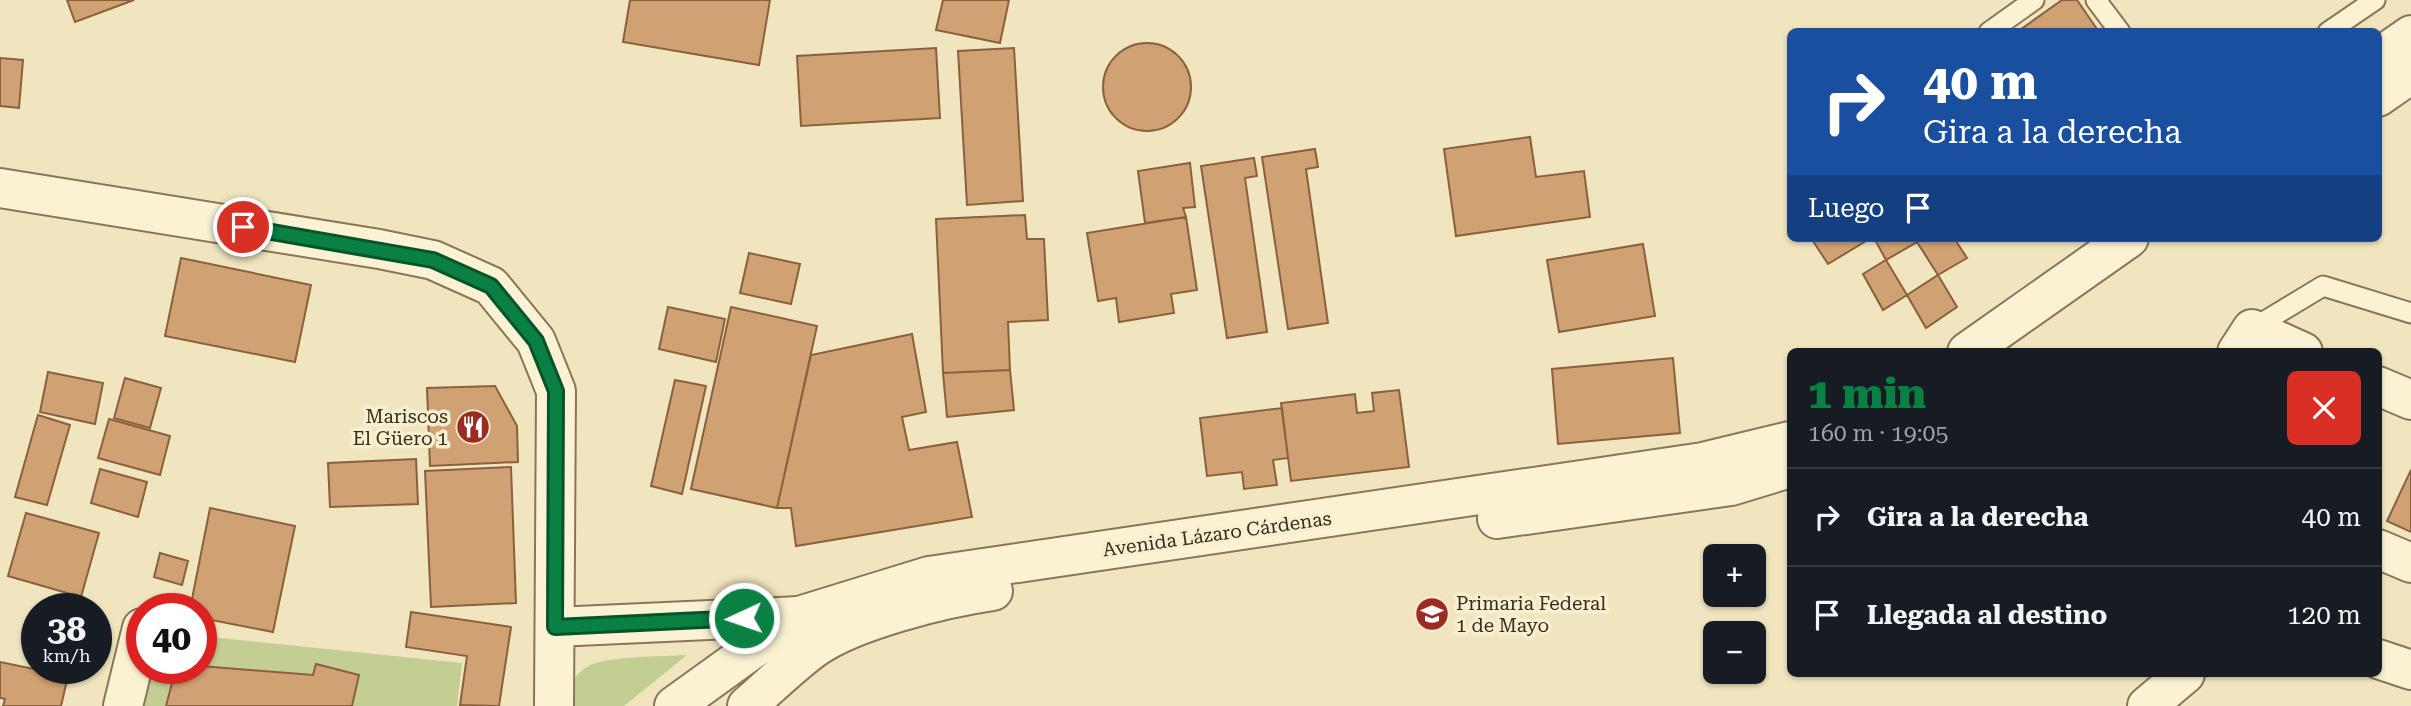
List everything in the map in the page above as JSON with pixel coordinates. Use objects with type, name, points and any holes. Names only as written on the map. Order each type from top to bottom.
[{"type":"street","points":[[2382,55],[2411,35]]},
{"type":"street","points":[[2382,94],[2411,74]]},
{"type":"street","points":[[0,188],[379,249],[433,260],[491,286],[536,341],[556,391],[554,706]]},
{"type":"street","points":[[1973,348],[2123,242]]},
{"type":"street","points":[[2245,340],[2284,348]]},
{"type":"street","points":[[2382,388],[2411,400]]},
{"type":"street","name":"Avenida Lázaro Cárdenas","points":[[674,706],[799,616],[929,576],[1703,462],[1787,442]]},
{"type":"street","name":"Avenida Lázaro Cárdenas","points":[[747,706],[814,648],[878,619],[966,595],[1731,486],[1787,469]]},
{"type":"street","points":[[2382,551],[2411,563]]},
{"type":"street","points":[[555,627],[799,616]]},
{"type":"street","points":[[2382,660],[2411,670]]},
{"type":"street","points":[[2147,706],[2181,677]]},
{"type":"street","points":[[123,706],[128,684]]},
{"type":"lane","points":[[1995,28],[2034,0]]},
{"type":"lane","points":[[2096,0],[2117,28]]},
{"type":"lane","points":[[2334,28],[2375,0]]},
{"type":"lane","points":[[2245,340],[2323,286],[2411,313]]},
{"type":"green space","points":[[217,638],[462,663],[457,706],[132,706],[138,684],[217,684]]},
{"type":"green space","points":[[687,655],[624,706],[567,706],[574,680],[585,668],[594,664],[619,659]]},
{"type":"building","points":[[67,0],[134,0],[75,22]]},
{"type":"building","points":[[630,0],[770,0],[759,65],[623,42]]},
{"type":"building","points":[[943,0],[1009,0],[1000,43],[936,30]]},
{"type":"building","points":[[2062,0],[2077,0],[2096,28],[2023,28]]},
{"type":"building","points":[[1147,43],[1164,46],[1178,56],[1188,70],[1191,87],[1188,104],[1178,118],[1164,128],[1147,131],[1130,128],[1116,118],[1106,104],[1103,87],[1106,70],[1116,56],[1130,46]]},
{"type":"building","points":[[936,48],[940,118],[801,126],[797,56]]},
{"type":"building","points":[[1014,48],[1023,201],[967,205],[958,51]]},
{"type":"building","points":[[0,58],[23,60],[19,108],[0,106]]},
{"type":"building","points":[[1530,137],[1536,177],[1584,171],[1590,217],[1456,236],[1444,149]]},
{"type":"building","points":[[1315,149],[1318,167],[1306,169],[1328,323],[1288,329],[1262,157]]},
{"type":"building","points":[[1254,158],[1257,176],[1245,178],[1267,332],[1227,338],[1201,166]]},
{"type":"building","points":[[1190,163],[1195,207],[1183,208],[1186,217],[1145,223],[1138,171]]},
{"type":"building","points":[[1025,215],[1027,239],[1044,239],[1048,320],[1008,322],[1010,370],[943,373],[936,219]]},
{"type":"building","points":[[1186,217],[1197,290],[1171,294],[1174,313],[1119,322],[1116,298],[1098,301],[1087,233]]},
{"type":"building","points":[[1814,242],[1864,242],[1828,264]]},
{"type":"building","points":[[1876,242],[1917,242],[1886,260]]},
{"type":"building","points":[[1917,242],[1957,242],[1967,258],[1938,275]]},
{"type":"building","points":[[1643,244],[1655,316],[1559,332],[1547,260]]},
{"type":"building","points":[[749,253],[800,264],[791,304],[740,293]]},
{"type":"building","points":[[181,258],[311,285],[295,362],[165,336]]},
{"type":"building","points":[[1886,260],[1907,295],[1883,310],[1863,274]]},
{"type":"building","points":[[1938,275],[1957,307],[1926,328],[1907,295]]},
{"type":"building","points":[[668,307],[725,319],[716,362],[659,349]]},
{"type":"building","points":[[731,307],[817,326],[777,508],[691,489]]},
{"type":"building","points":[[912,334],[926,412],[902,417],[909,450],[957,442],[972,517],[796,546],[791,508],[777,508],[811,355]]},
{"type":"building","points":[[1673,358],[1680,433],[1558,444],[1552,369]]},
{"type":"building","points":[[1010,370],[1014,410],[947,417],[943,373]]},
{"type":"building","points":[[48,372],[103,383],[95,424],[40,412]]},
{"type":"building","points":[[125,378],[161,388],[150,428],[114,418]]},
{"type":"building","points":[[675,380],[706,386],[682,494],[651,486]]},
{"type":"building","points":[[495,386],[517,426],[518,462],[430,466],[427,388]]},
{"type":"building","points":[[1399,390],[1409,467],[1291,481],[1281,403],[1355,394],[1357,413],[1374,411],[1372,393]]},
{"type":"building","points":[[1282,408],[1288,458],[1273,460],[1277,485],[1244,489],[1242,472],[1207,476],[1200,418]]},
{"type":"building","points":[[38,415],[70,425],[47,505],[15,497]]},
{"type":"building","points":[[109,419],[170,436],[160,475],[98,458]]},
{"type":"building","points":[[416,459],[418,504],[330,507],[328,463]]},
{"type":"building","points":[[511,467],[516,603],[431,607],[425,471]]},
{"type":"building","points":[[100,469],[147,482],[138,517],[91,503]]},
{"type":"building","points":[[2411,470],[2411,532],[2387,521]]},
{"type":"building","points":[[210,508],[295,526],[273,632],[217,621],[217,593],[193,593]]},
{"type":"building","points":[[26,513],[99,533],[82,593],[67,593],[8,576]]},
{"type":"building","points":[[160,553],[188,561],[182,585],[154,577]]},
{"type":"building","points":[[411,612],[511,627],[499,706],[460,705],[467,656],[406,647]]},
{"type":"building","points":[[0,662],[21,666],[21,684],[66,684],[61,706],[3,706],[5,699],[0,698]]},
{"type":"building","points":[[316,664],[359,675],[352,706],[166,706],[172,684],[217,684],[217,667],[313,675]]},
{"type":"place","name":"Mariscos El Güero 1","points":[[473,427]]},
{"type":"place","name":"Primaria Federal 1 de Mayo","points":[[1432,614]]},
{"type":"route","points":[[243,227],[433,260],[491,286],[536,341],[556,391],[555,627],[744,618]]}]
